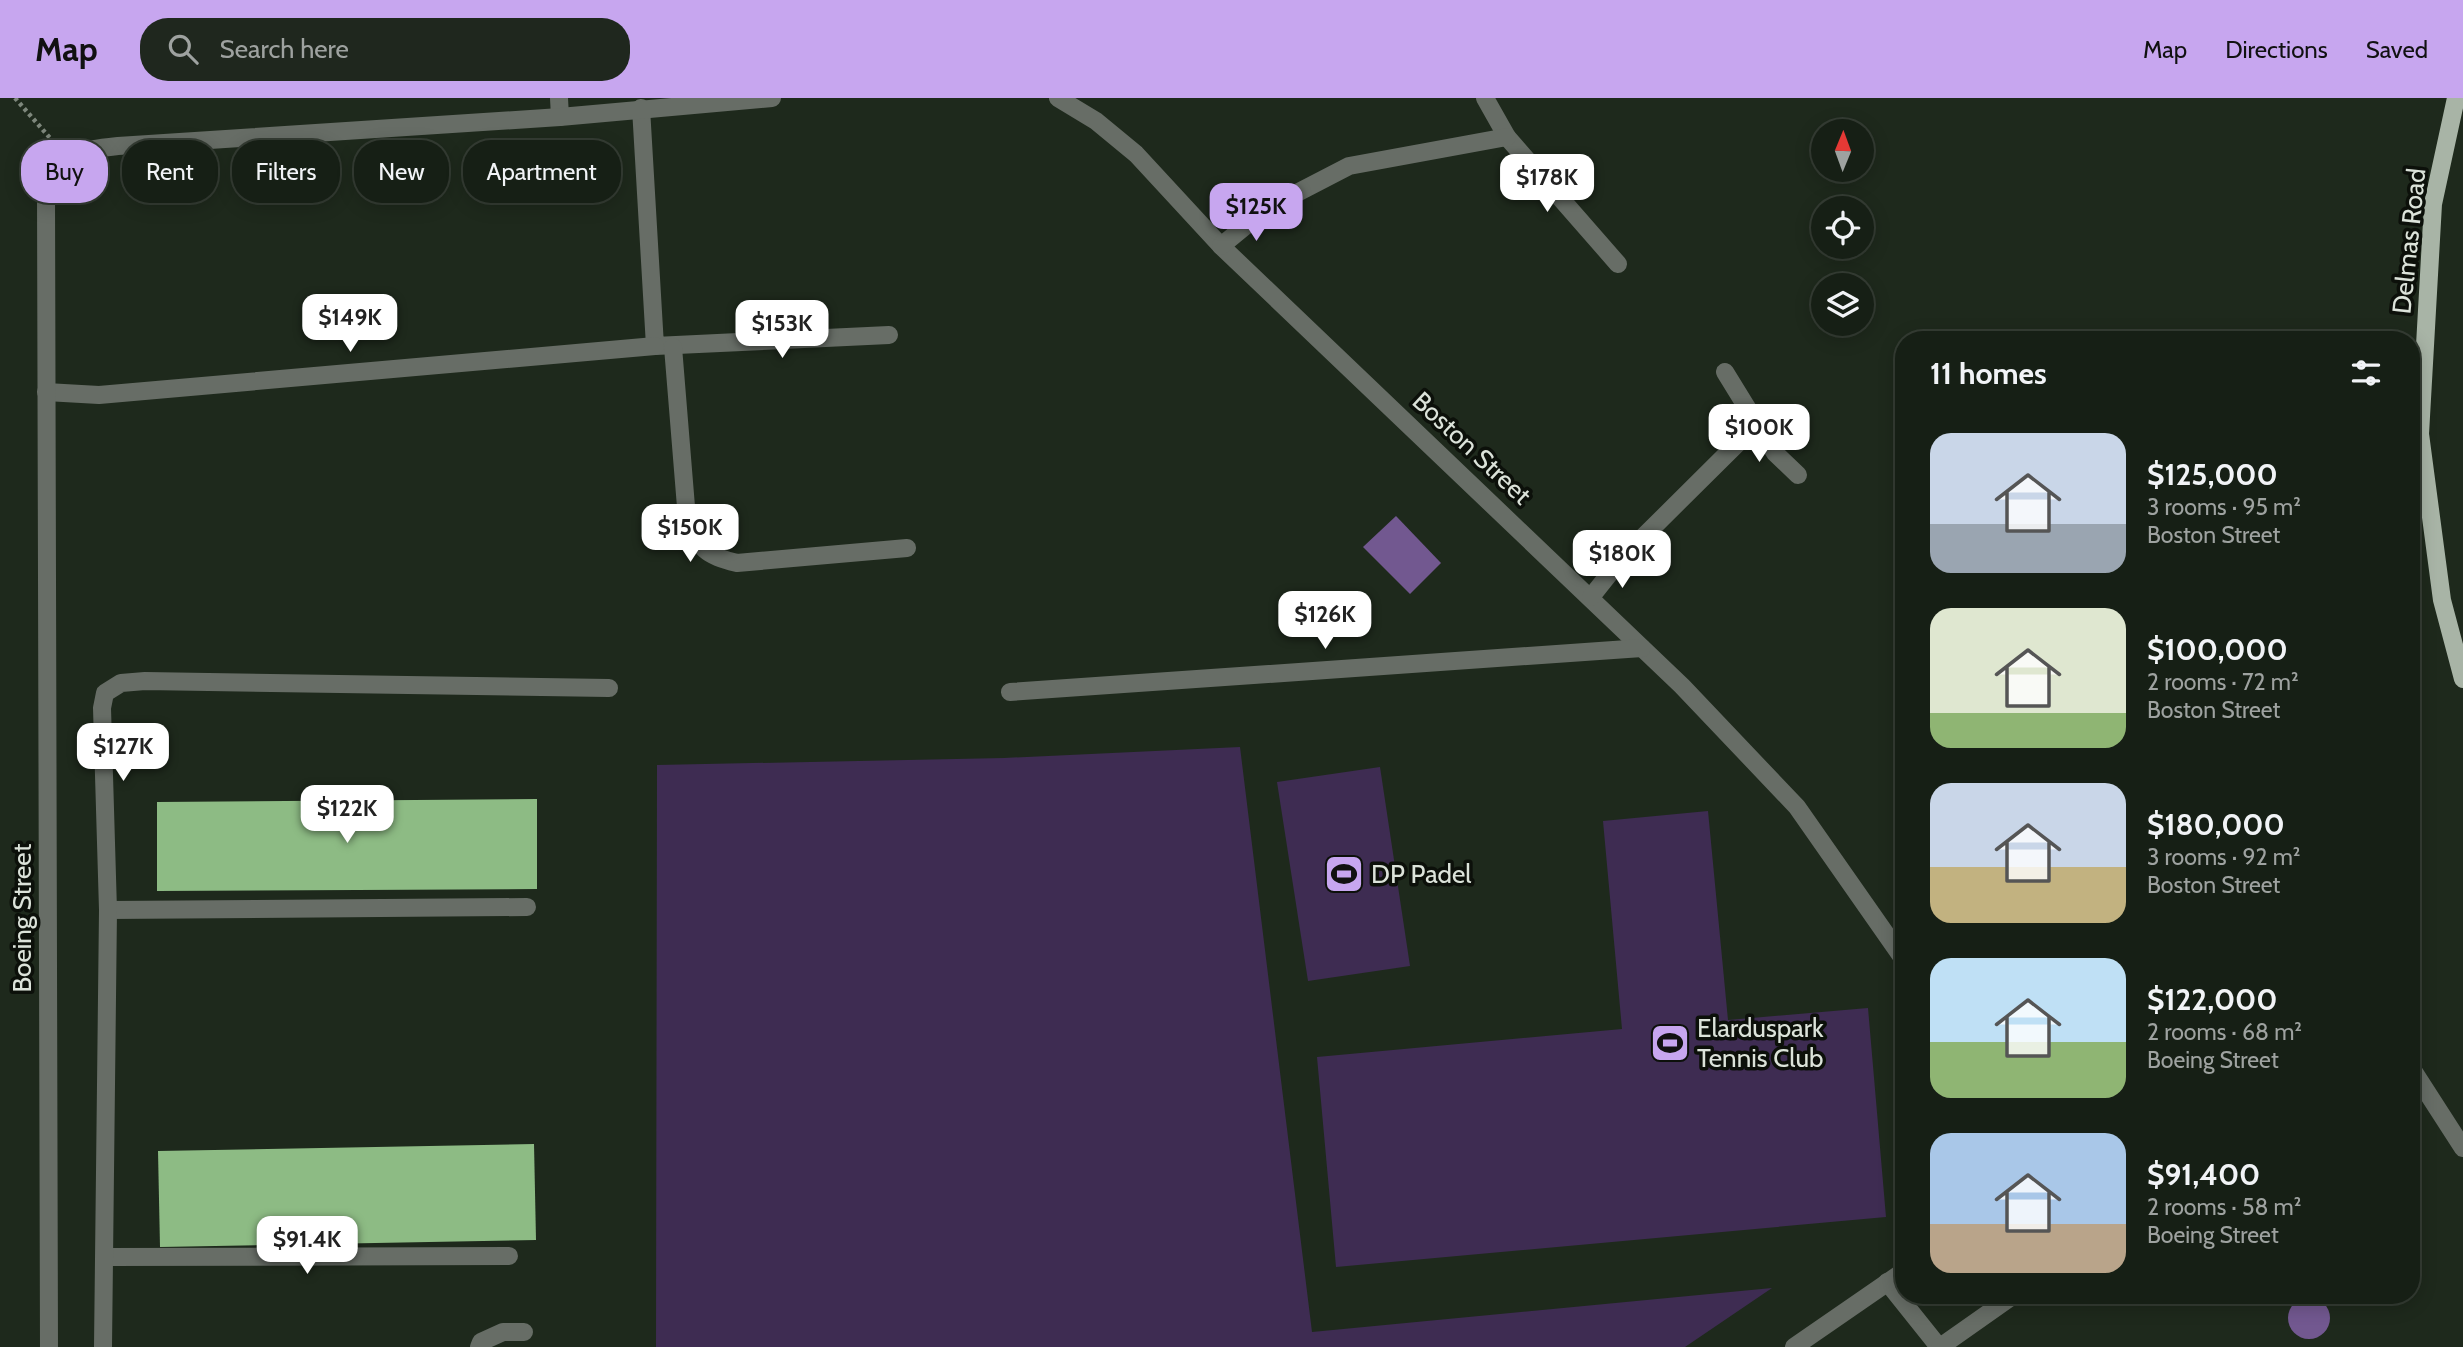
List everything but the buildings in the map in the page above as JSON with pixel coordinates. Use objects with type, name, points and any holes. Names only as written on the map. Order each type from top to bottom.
[{"type":"main road","name":"Delmas Road","points":[[2456,98],[2433,204],[2420,434],[2442,600],[2463,679]]},
{"type":"street","points":[[559,98],[560,117]]},
{"type":"street","points":[[108,148],[560,117],[772,98]]},
{"type":"street","name":"Boston Street","points":[[1058,98],[1096,121],[1136,154],[1221,246],[1642,648],[1797,807],[1895,945]]},
{"type":"street","points":[[1485,98],[1507,137],[1618,264]]},
{"type":"street","points":[[641,108],[655,346]]},
{"type":"street","points":[[1221,246],[1266,209],[1349,166],[1507,137]]},
{"type":"street","name":"Boeing Street","points":[[46,203],[49,1347]]},
{"type":"street","points":[[46,392],[99,395],[655,346],[890,335]]},
{"type":"street","points":[[673,346],[687,519],[698,545],[714,557],[737,563],[907,548]]},
{"type":"street","points":[[1725,372],[1776,453],[1798,475]]},
{"type":"street","points":[[1591,597],[1622,558],[1757,424]]},
{"type":"street","points":[[1010,692],[1642,648]]},
{"type":"street","points":[[103,1347],[108,910],[102,708],[105,693],[121,683],[609,688]]},
{"type":"street","points":[[108,910],[527,907]]},
{"type":"street","points":[[2420,1081],[2463,1148]]},
{"type":"street","points":[[105,1257],[509,1256]]},
{"type":"street","points":[[1794,1347],[1895,1277]]},
{"type":"street","points":[[1887,1282],[1895,1292]]},
{"type":"street","points":[[1905,1304],[1939,1347],[2001,1304]]},
{"type":"street","points":[[479,1347],[481,1342],[503,1332],[524,1332]]},
{"type":"path","points":[[15,98],[51,140]]},
{"type":"shaded area","points":[[1396,516],[1441,563],[1410,594],[1363,547]]},
{"type":"shaded area","points":[[1240,747],[1312,1332],[1772,1288],[1685,1347],[656,1347],[657,765],[1004,758]]},
{"type":"shaded area","name":"DP Padel","points":[[1380,767],[1410,966],[1308,981],[1277,782]]},
{"type":"shaded area","name":"Elarduspark Tennis Club","points":[[1708,811],[1728,1020],[1868,1008],[1886,1217],[1336,1267],[1317,1057],[1622,1029],[1603,821]]},
{"type":"shaded area","points":[[2293,1304],[2325,1304],[2328,1310],[2328,1326],[2324,1333],[2317,1337],[2301,1337],[2294,1333],[2290,1326],[2288,1318]]},
{"type":"place","name":"DP Padel","points":[[1344,874]]},
{"type":"place","name":"Elarduspark Tennis Club","points":[[1670,1043]]}]
